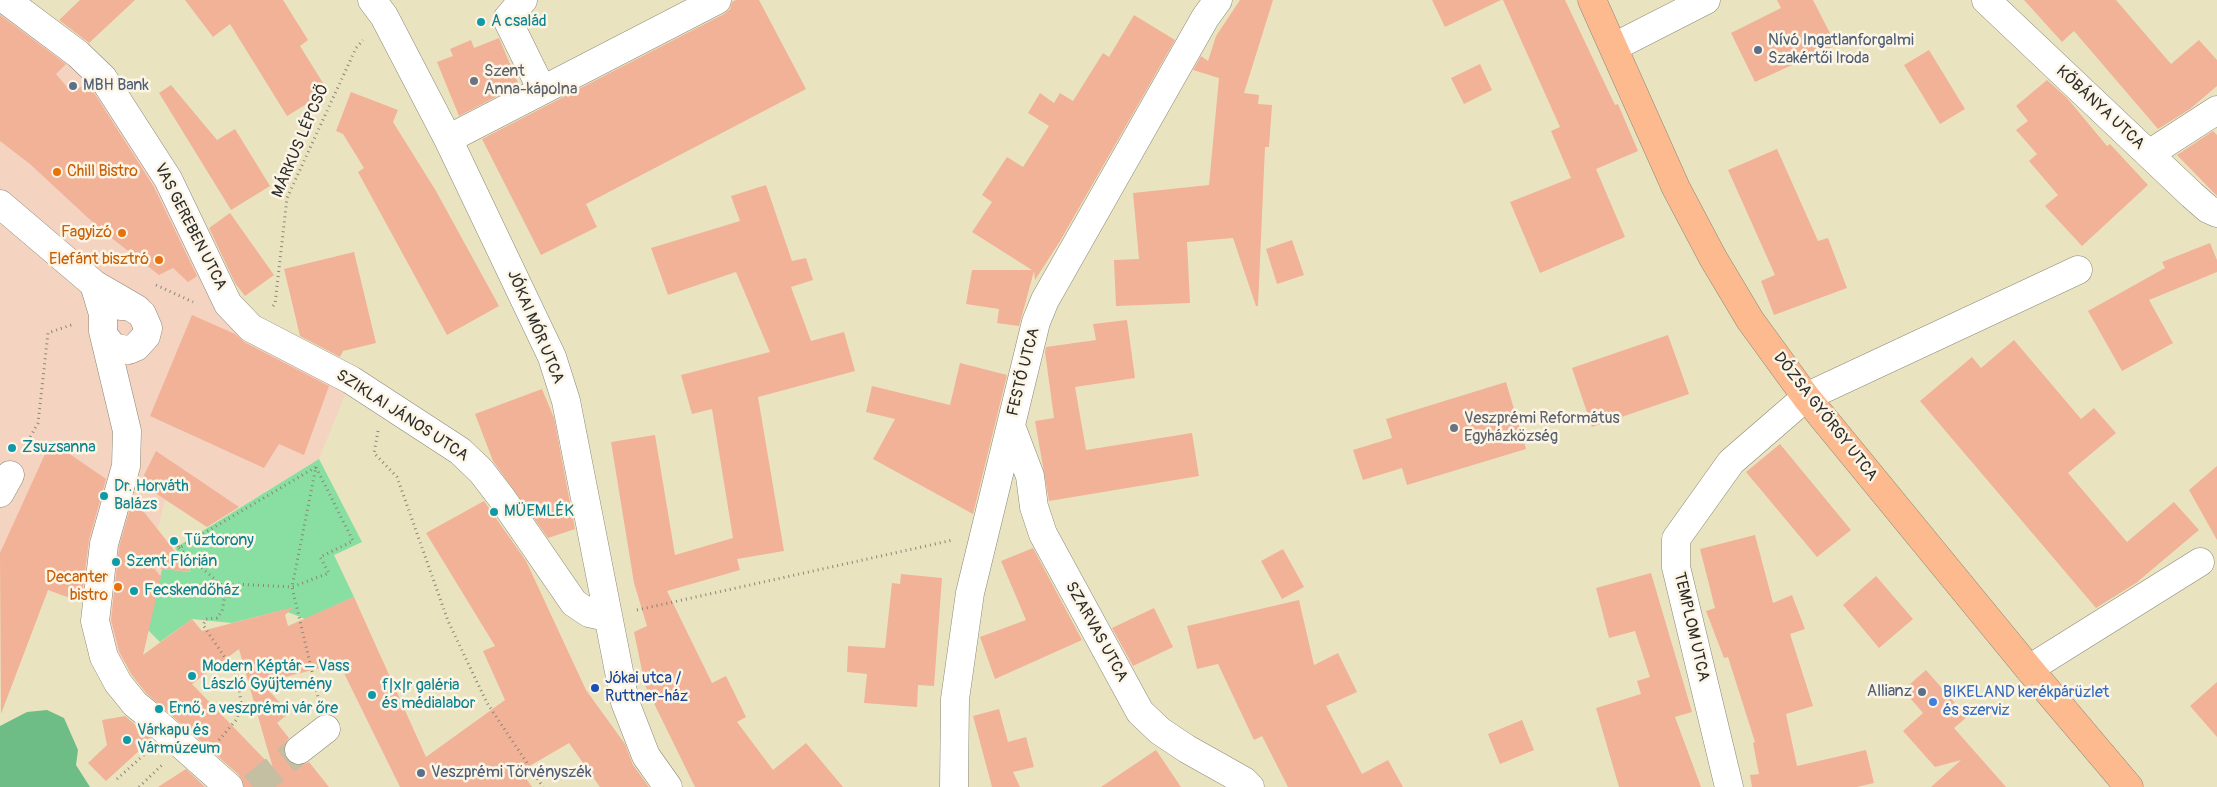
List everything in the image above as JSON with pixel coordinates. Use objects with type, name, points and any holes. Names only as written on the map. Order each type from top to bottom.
[{"type":"main road","name":"DÓZSA GYÖRGY UTCA","points":[[1592,0],[1676,188],[1713,258],[1750,320],[1806,397],[2029,669],[2129,787]]},
{"type":"street","name":"VAS GEREBEN UTCA","points":[[6,0],[78,54],[103,78],[168,179],[228,304],[251,328]]},
{"type":"street","points":[[523,0],[507,19],[542,90]]},
{"type":"street","points":[[448,139],[717,0]]},
{"type":"street","name":"FESTŐ UTCA","points":[[954,787],[955,699],[970,593],[1036,322],[1045,300],[1205,18],[1218,0]]},
{"type":"street","points":[[1614,47],[1706,0]]},
{"type":"street","name":"KŐBÁNYA UTCA","points":[[1986,0],[2192,195],[2208,209],[2217,212]]},
{"type":"street","name":"JÓKAI MÓR UTCA","points":[[374,1],[384,16],[448,139],[552,357],[566,400],[625,702],[646,756],[668,787]]},
{"type":"street","points":[[2149,154],[2217,110]]},
{"type":"street","points":[[0,204],[94,284],[137,308],[142,314],[148,328],[146,336],[136,347],[121,350],[114,348],[103,325],[105,317],[115,308],[129,306],[137,308]]},
{"type":"street","name":"TEMPLOM UTCA","points":[[1729,787],[1676,567],[1676,539],[1731,462],[1806,397],[2078,270]]},
{"type":"street","points":[[94,284],[127,432],[126,466],[104,544],[95,621],[104,657],[118,683],[135,704],[229,787]]},
{"type":"street","name":"SZIKLAI JÁNOS UTCA","points":[[251,328],[351,380],[460,451],[482,471],[574,603],[589,613],[607,617]]},
{"type":"street","name":"SZARVAS UTCA","points":[[1011,426],[1030,476],[1034,507],[1043,534],[1140,712],[1160,732],[1244,781],[1250,787]]},
{"type":"street","points":[[2029,669],[2200,562]]},
{"type":"street","points":[[299,750],[326,730]]},
{"type":"path","name":"MÁRKUS LÉPCSŐ","points":[[251,328],[275,304],[287,198],[356,48]]},
{"type":"path","points":[[38,423],[48,333],[103,325]]},
{"type":"path","points":[[226,589],[178,547],[316,467]]},
{"type":"path","points":[[316,467],[292,588],[326,730]]},
{"type":"path","points":[[226,589],[236,584],[292,588],[329,574],[320,556],[353,541],[316,467]]},
{"type":"path","points":[[398,477],[448,621],[487,703],[543,787]]},
{"type":"path","points":[[607,617],[985,534]]},
{"type":"path","points":[[226,589],[222,611],[217,618],[206,619],[203,625],[238,677],[242,704],[237,719],[226,733]]},
{"type":"path","points":[[117,779],[159,724]]},
{"type":"shaded area","points":[[0,0],[78,54],[228,304],[351,380],[319,459],[207,527],[165,500],[158,529],[191,572],[123,666],[111,640],[107,610],[0,573]]},
{"type":"green space","points":[[319,459],[362,542],[334,555],[354,597],[305,619],[283,610],[232,623],[192,619],[160,642],[148,630],[162,569],[191,572],[175,548]]},
{"type":"green space","points":[[47,710],[64,718],[78,750],[76,765],[90,787],[0,787],[0,726],[27,712]]},
{"type":"building","points":[[80,0],[135,0],[89,43],[59,20]]},
{"type":"building","points":[[185,0],[283,0],[308,40],[300,46],[328,91],[287,116],[230,24],[213,37]]},
{"type":"building","points":[[736,0],[759,0],[806,89],[586,204],[597,227],[541,255],[482,139],[724,14],[730,9],[732,2]]},
{"type":"building","points":[[1240,0],[1273,0],[1244,93],[1259,95],[1258,104],[1272,105],[1269,147],[1265,147],[1258,306],[1256,306],[1233,238],[1187,242],[1190,303],[1116,306],[1114,260],[1139,259],[1133,193],[1209,185],[1219,78],[1193,70],[1201,56],[1208,61],[1216,36]]},
{"type":"building","points":[[1432,0],[1501,0],[1445,27]]},
{"type":"building","points":[[1503,0],[1565,0],[1615,105],[1618,104],[1638,151],[1596,169],[1625,237],[1540,273],[1510,202],[1571,178],[1551,131],[1560,127]]},
{"type":"building","points":[[1777,0],[1813,0],[1836,45],[1755,82],[1731,33],[1781,8]]},
{"type":"building","points":[[2024,0],[2116,0],[2171,64],[2199,40],[2217,60],[2217,86],[2190,109],[2158,129],[2074,31],[2062,42]]},
{"type":"building","points":[[0,15],[66,64],[56,74],[72,93],[86,83],[91,88],[154,187],[197,276],[188,282],[173,268],[159,275],[100,229],[30,164],[0,141]]},
{"type":"building","points":[[1134,15],[1175,40],[1060,241],[1035,280],[1034,271],[1019,326],[997,323],[999,309],[966,304],[972,270],[1032,270],[972,232],[992,202],[982,195],[1007,157],[1023,167],[1049,126],[1028,113],[1040,93],[1054,103],[1060,93],[1073,101],[1103,53],[1109,57]]},
{"type":"building","name":"Szent Anna-kápolna","points":[[499,38],[519,85],[459,116],[437,62],[453,56],[450,49],[471,40],[474,48]]},
{"type":"building","points":[[1929,50],[1965,109],[1940,124],[1904,65]]},
{"type":"building","points":[[1480,64],[1492,90],[1464,104],[1451,78]]},
{"type":"building","points":[[2047,80],[2067,98],[2107,146],[2110,144],[2148,185],[2082,246],[2045,206],[2058,195],[2029,161],[2037,154],[2016,130],[2028,121],[2016,106]]},
{"type":"building","points":[[171,85],[217,140],[235,129],[270,186],[231,210],[159,93]]},
{"type":"building","points":[[351,92],[398,110],[393,122],[436,191],[499,306],[447,335],[358,172],[364,168],[343,134],[336,131]]},
{"type":"building","points":[[2213,131],[2217,135],[2217,196],[2177,155]]},
{"type":"building","points":[[1777,149],[1818,241],[1828,238],[1847,288],[1774,315],[1761,281],[1775,275],[1728,170]]},
{"type":"building","points":[[766,185],[792,261],[806,258],[813,280],[791,287],[811,341],[844,332],[855,371],[758,397],[784,551],[737,559],[740,570],[667,591],[712,683],[726,676],[746,717],[737,722],[773,770],[806,743],[843,787],[695,787],[645,685],[634,632],[647,626],[634,583],[611,442],[655,435],[675,555],[733,538],[712,409],[692,414],[681,375],[770,352],[736,272],[668,295],[651,248],[740,221],[731,196]]},
{"type":"building","points":[[230,213],[274,275],[245,296],[235,283],[209,228]]},
{"type":"building","points":[[1292,240],[1304,275],[1277,284],[1266,249]]},
{"type":"building","points":[[2210,243],[2217,260],[2217,272],[2149,300],[2173,343],[2122,371],[2088,311],[2165,268],[2162,262]]},
{"type":"building","points":[[354,252],[376,343],[343,351],[340,357],[300,336],[284,269]]},
{"type":"building","points":[[192,315],[235,334],[244,342],[329,386],[304,455],[279,444],[264,468],[150,416]]},
{"type":"building","points":[[1127,320],[1135,378],[1075,387],[1086,450],[1192,433],[1199,476],[1049,501],[1035,421],[1054,418],[1045,352],[1046,347],[1096,340],[1093,324]]},
{"type":"building","points":[[1668,335],[1689,394],[1592,427],[1572,368]]},
{"type":"building","points":[[2014,340],[2081,419],[2094,408],[2116,433],[2068,473],[2127,542],[2174,502],[2199,530],[2136,583],[2096,608],[1920,401],[1972,357],[1981,368]]},
{"type":"building","points":[[960,363],[1007,375],[973,514],[873,459],[895,419],[866,412],[872,386],[950,405]]},
{"type":"building","name":"Veszprémi Református Egyházközség","points":[[1506,382],[1526,449],[1407,485],[1402,468],[1363,480],[1353,450],[1392,438],[1386,419]]},
{"type":"building","points":[[542,389],[554,418],[575,529],[548,538],[493,461],[475,414]]},
{"type":"building","points":[[51,441],[106,479],[89,540],[81,602],[48,590],[1,714],[0,553]]},
{"type":"building","points":[[1780,444],[1851,530],[1817,557],[1746,472]]},
{"type":"building","points":[[156,451],[239,507],[207,527],[140,483]]},
{"type":"building","points":[[2217,466],[2217,540],[2189,490]]},
{"type":"building","points":[[133,498],[191,572],[154,568],[161,577],[143,655],[192,619],[202,631],[294,607],[285,615],[288,626],[354,597],[426,757],[505,700],[483,651],[495,646],[426,533],[484,501],[526,561],[586,690],[625,744],[633,765],[649,787],[600,787],[569,743],[521,771],[532,787],[400,787],[339,663],[262,683],[289,713],[277,723],[289,738],[285,744],[284,752],[286,759],[294,765],[302,765],[309,762],[329,787],[244,787],[239,775],[146,693],[131,674],[119,651],[111,620],[119,547]],"holes":[[[239,649],[273,768],[192,684]]]},
{"type":"building","points":[[1755,535],[1773,603],[1792,595],[1805,629],[1790,634],[1813,706],[1786,714],[1797,766],[1866,750],[1874,783],[1857,787],[1752,787],[1750,775],[1759,774],[1753,743],[1755,742],[1728,657],[1724,658],[1706,611],[1715,608],[1700,549]]},
{"type":"building","points":[[1033,548],[1082,640],[995,679],[980,637],[1026,620],[1001,561]]},
{"type":"building","points":[[1283,549],[1304,587],[1282,599],[1261,561]]},
{"type":"building","points":[[1651,573],[1692,712],[1675,717],[1701,787],[1619,787],[1596,708],[1641,694],[1637,681],[1650,677],[1635,631],[1609,638],[1596,588]]},
{"type":"building","points":[[901,574],[942,578],[934,686],[918,685],[917,707],[864,703],[867,674],[847,672],[848,646],[885,648],[892,583],[900,584]]},
{"type":"building","points":[[1876,576],[1913,619],[1879,648],[1843,605]]},
{"type":"building","points":[[1299,600],[1314,665],[1338,653],[1357,692],[1326,706],[1362,774],[1388,760],[1403,787],[1288,787],[1262,736],[1254,740],[1218,664],[1197,669],[1187,626]]},
{"type":"building","points":[[1154,608],[1173,647],[1133,666],[1112,628]]},
{"type":"building","points":[[1926,670],[1967,717],[1954,728],[2006,787],[1931,787],[1961,760],[1935,767],[1903,731],[1923,713],[1903,690]]},
{"type":"building","points":[[2217,682],[2217,737],[2190,706]]},
{"type":"building","points":[[999,709],[1008,742],[1026,737],[1034,767],[1013,772],[1020,787],[992,787],[973,716]]},
{"type":"building","points":[[125,716],[152,739],[106,781],[88,763],[107,745],[102,720]]},
{"type":"building","points":[[1522,720],[1534,750],[1500,764],[1488,734]]},
{"type":"building","points":[[1156,750],[1181,787],[1101,787]]},
{"type":"building","points":[[186,769],[205,787],[158,787]]},
{"type":"tunnel","points":[[253,787],[299,750]]},
{"type":"place","name":"A család","points":[[481,22]]},
{"type":"place","name":"Nívó Ingatlanforgalmi Szakértői Iroda","points":[[1758,50]]},
{"type":"place","name":"Szent Anna-kápolna","points":[[474,81]]},
{"type":"place","name":"MBH Bank","points":[[73,86]]},
{"type":"place","name":"Chill Bistro","points":[[57,172]]},
{"type":"place","name":"Fagyizó","points":[[122,233]]},
{"type":"place","name":"Elefánt bisztró","points":[[159,260]]},
{"type":"place","name":"Veszprémi Református Egyházközség","points":[[1454,428]]},
{"type":"place","name":"Zsuzsanna","points":[[12,448]]},
{"type":"place","name":"Dr. Horváth Balázs","points":[[104,496]]},
{"type":"place","name":"MÜEMLÉK","points":[[494,512]]},
{"type":"place","name":"Tűztorony","points":[[174,541]]},
{"type":"place","name":"Szent Flórián","points":[[116,562]]},
{"type":"place","name":"Decanter bistro","points":[[118,587]]},
{"type":"place","name":"Fecskendőház","points":[[134,591]]},
{"type":"place","name":"Modern Képtár – Vass László Gyűjtemény","points":[[192,676]]},
{"type":"place","name":"Jókai utca / Ruttner-ház","points":[[595,688]]},
{"type":"place","name":"Allianz","points":[[1922,692]]},
{"type":"place","name":"f|x|r galéria és médialabor","points":[[372,695]]},
{"type":"place","name":"BIKELAND kerékpárüzlet és szerviz","points":[[1933,702]]},
{"type":"place","name":"Ernő, a veszprémi vár őre","points":[[159,709]]},
{"type":"place","name":"Várkapu és Vármúzeum","points":[[127,740]]},
{"type":"place","name":"Veszprémi Törvényszék","points":[[421,773]]}]
